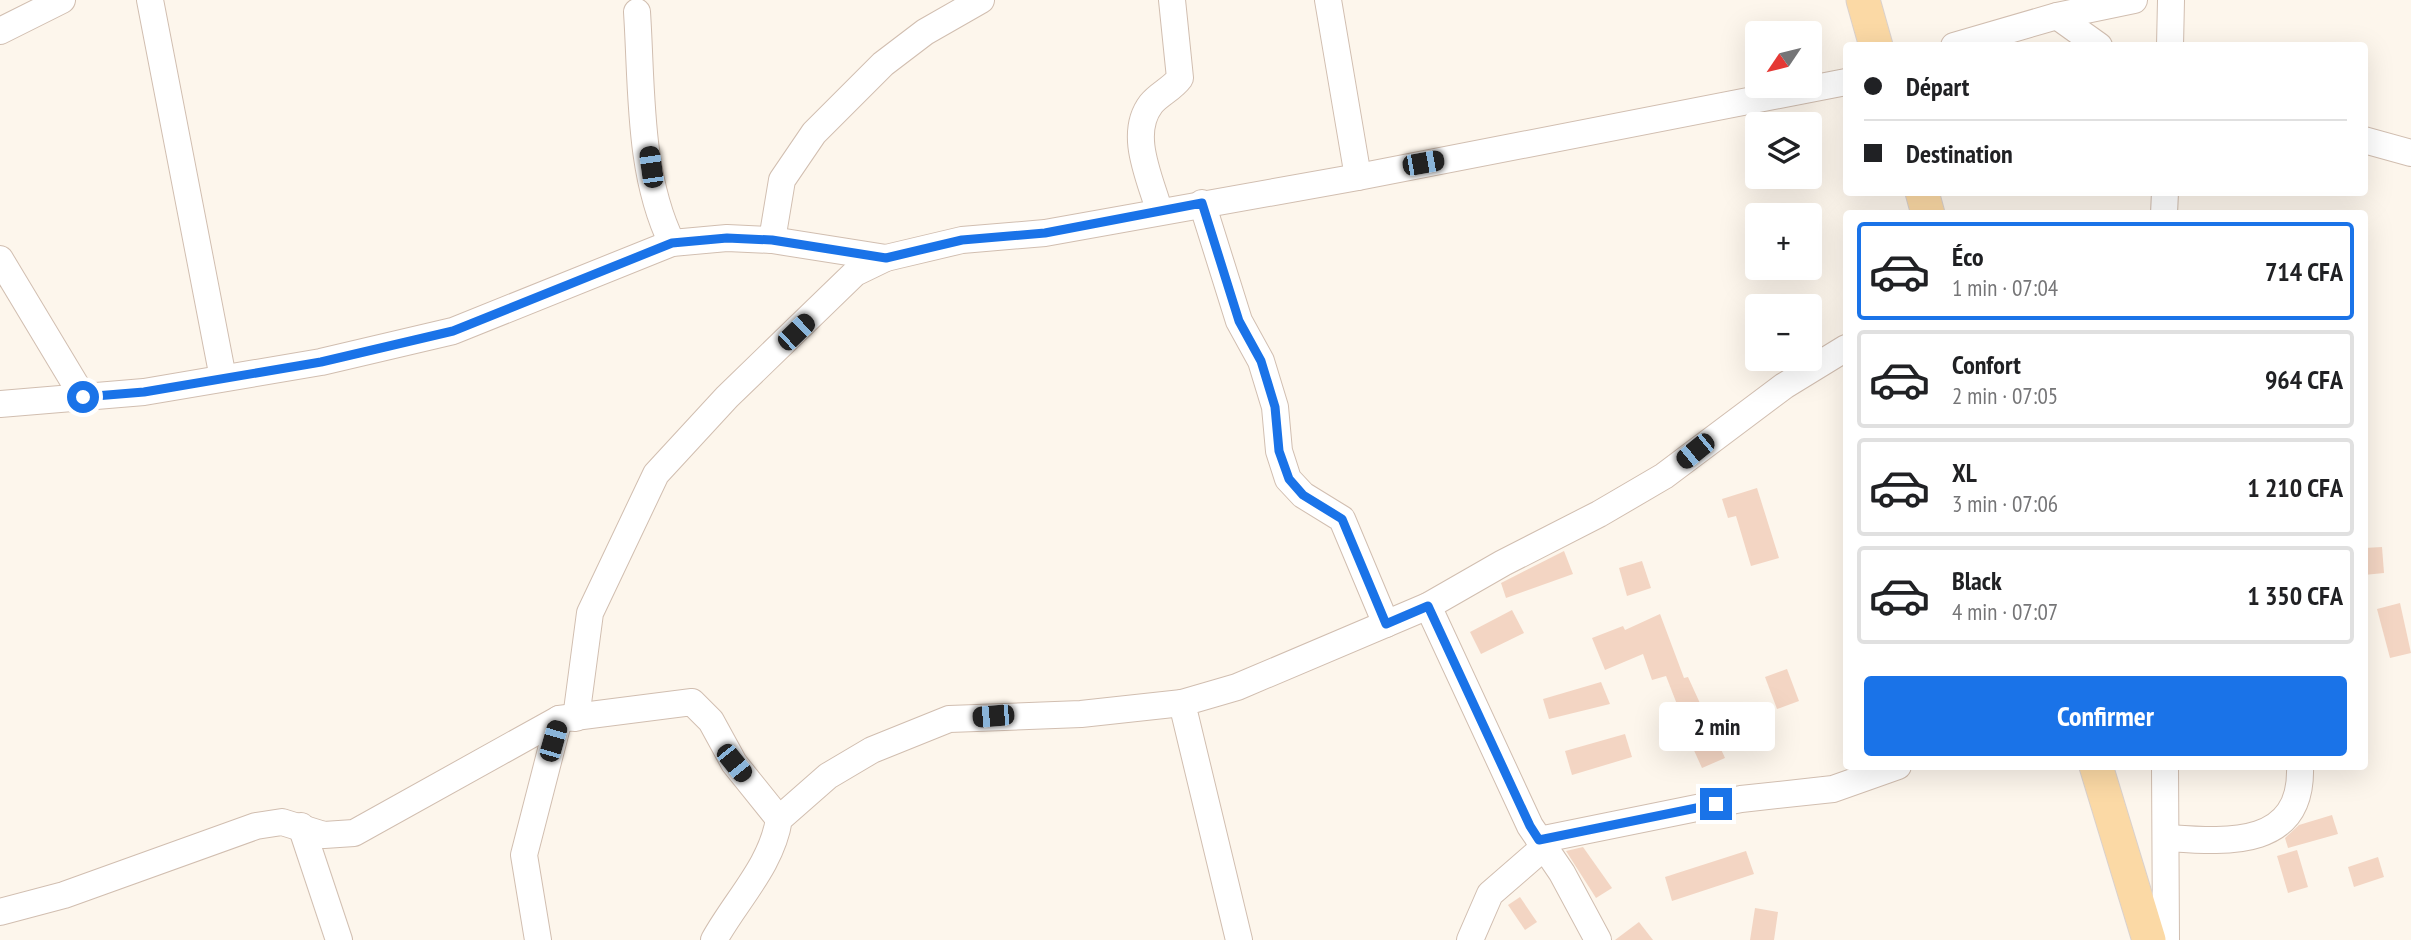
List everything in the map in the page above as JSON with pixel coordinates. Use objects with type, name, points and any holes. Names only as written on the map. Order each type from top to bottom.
[{"type":"main road","points":[[1863,0],[1875,42]]},
{"type":"main road","points":[[2097,770],[2149,940]]},
{"type":"street","points":[[0,31],[62,0]]},
{"type":"street","points":[[150,0],[223,378]]},
{"type":"street","points":[[772,240],[782,180],[814,133],[883,64],[925,32],[981,0]]},
{"type":"street","points":[[1159,210],[1139,138],[1143,118],[1152,102],[1173,87],[1180,78],[1172,0]]},
{"type":"street","points":[[1328,0],[1358,177]]},
{"type":"street","points":[[1968,42],[2057,16],[2134,0]]},
{"type":"street","points":[[2170,42],[2171,0]]},
{"type":"street","points":[[637,12],[644,121],[657,213],[672,243]]},
{"type":"street","points":[[2057,16],[2093,42]]},
{"type":"street","points":[[538,940],[524,855],[568,718],[590,612],[656,474],[727,397],[855,273],[886,258],[962,240],[1045,233],[1159,210],[1358,177],[1843,83]]},
{"type":"street","points":[[2368,141],[2411,153]]},
{"type":"street","points":[[1202,203],[1239,321],[1261,361],[1271,395],[1279,451],[1289,479],[1303,495],[1342,519],[1386,624]]},
{"type":"street","points":[[0,404],[144,392],[321,362],[453,331],[672,243],[727,238],[772,240],[886,258]]},
{"type":"street","points":[[0,259],[83,397]]},
{"type":"street","points":[[714,940],[760,869],[776,838],[779,819],[828,776],[861,757],[910,733],[949,719],[1081,714],[1182,702],[1237,687],[1428,606],[1503,563],[1599,514],[1664,476],[1784,386],[1843,350]]},
{"type":"street","points":[[1428,606],[1530,826],[1562,873],[1598,940]]},
{"type":"street","points":[[0,912],[64,895],[256,827],[282,822],[324,835],[354,833],[568,718],[692,702],[711,721],[734,763],[779,819]]},
{"type":"street","points":[[1182,702],[1239,940]]},
{"type":"street","points":[[1470,940],[1490,894],[1541,844],[1741,799],[1833,789],[1887,770]]},
{"type":"street","points":[[2165,770],[2168,838],[2166,940]]},
{"type":"street","points":[[2168,838],[2225,842],[2262,836],[2285,818],[2301,787],[2300,770]]},
{"type":"street","points":[[301,826],[339,940]]},
{"type":"building","points":[[1757,488],[1779,558],[1751,566],[1736,516],[1728,518],[1722,499]]},
{"type":"building","points":[[2382,547],[2384,573],[2368,575],[2368,548]]},
{"type":"building","points":[[1564,551],[1573,574],[1506,598],[1501,583]]},
{"type":"building","points":[[1642,561],[1651,588],[1627,596],[1619,568]]},
{"type":"building","points":[[2400,603],[2411,653],[2390,658],[2377,609]]},
{"type":"building","points":[[1512,610],[1524,633],[1481,654],[1470,632]]},
{"type":"building","points":[[1660,614],[1684,678],[1688,677],[1725,758],[1702,768],[1692,746],[1695,744],[1678,713],[1680,712],[1666,676],[1652,680],[1643,654],[1605,670],[1592,638],[1623,626],[1625,630]]},
{"type":"building","points":[[1787,669],[1799,701],[1777,709],[1765,677]]},
{"type":"building","points":[[1601,682],[1610,704],[1549,719],[1543,699]]},
{"type":"building","points":[[1625,734],[1632,757],[1572,775],[1565,751]]},
{"type":"building","points":[[2332,815],[2338,834],[2288,848],[2285,838],[2299,825]]},
{"type":"building","points":[[1583,847],[1612,888],[1596,898],[1566,851]]},
{"type":"building","points":[[2297,850],[2308,887],[2288,893],[2277,856]]},
{"type":"building","points":[[1746,851],[1754,874],[1672,901],[1665,877]]},
{"type":"building","points":[[2378,857],[2384,877],[2354,887],[2348,867]]},
{"type":"building","points":[[1520,897],[1537,922],[1525,930],[1508,905]]},
{"type":"building","points":[[1755,908],[1778,912],[1774,940],[1750,940]]},
{"type":"building","points":[[1639,922],[1653,940],[1615,940]]},
{"type":"route","points":[[83,397],[144,392],[321,362],[453,331],[629,258],[672,243],[727,238],[772,240],[886,258],[962,240],[1045,233],[1202,203],[1239,321],[1261,361],[1275,407],[1279,451],[1289,479],[1303,495],[1335,512],[1342,519],[1386,624],[1428,606],[1530,826],[1539,840],[1716,804]]}]
